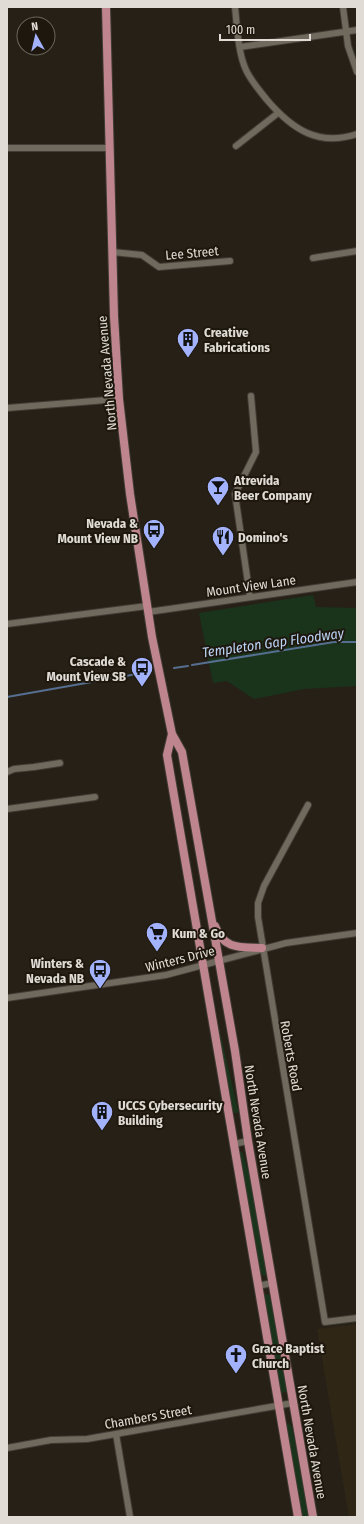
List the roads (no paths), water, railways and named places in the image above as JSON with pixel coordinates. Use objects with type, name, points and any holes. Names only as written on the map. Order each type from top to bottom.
[{"type":"main road","name":"North Nevada Avenue","points":[[106,7],[114,316],[120,399],[130,494],[147,609],[172,734],[182,752],[235,1051],[248,1141],[313,1517]]},
{"type":"main road","name":"North Nevada Avenue","points":[[172,734],[167,755],[298,1517]]},
{"type":"main road","points":[[209,908],[217,930],[226,943],[238,947],[262,948]]},
{"type":"street","points":[[235,7],[240,47],[245,70],[278,113],[296,128],[313,136],[336,138],[357,134]]},
{"type":"street","points":[[343,7],[351,57],[357,72]]},
{"type":"street","points":[[240,47],[357,30]]},
{"type":"street","points":[[236,146],[278,113]]},
{"type":"street","points":[[7,148],[109,148]]},
{"type":"street","points":[[313,258],[357,251]]},
{"type":"street","name":"Lee Street","points":[[112,252],[142,255],[159,267],[230,261]]},
{"type":"street","points":[[250,597],[235,494],[256,452],[251,396]]},
{"type":"street","points":[[7,408],[120,399]]},
{"type":"street","name":"Mount View Lane","points":[[7,624],[250,597],[357,582]]},
{"type":"street","points":[[7,772],[14,769],[60,763]]},
{"type":"street","points":[[7,809],[95,797]]},
{"type":"street","name":"Roberts Road","points":[[308,805],[264,886],[258,904],[258,917],[325,1322],[357,1318]]},
{"type":"street","name":"Winters Drive","points":[[7,998],[166,976],[262,948],[300,940],[357,933]]},
{"type":"street","points":[[234,1144],[248,1141]]},
{"type":"street","points":[[258,1286],[272,1283]]},
{"type":"street","name":"Chambers Street","points":[[7,1448],[51,1440],[83,1439],[116,1434],[293,1403]]},
{"type":"street","points":[[116,1434],[130,1517]]},
{"type":"waterway","name":"Templeton Gap Floodway","points":[[192,665],[334,642],[357,642]]},
{"type":"waterway","name":"Templeton Gap Floodway","points":[[174,668],[188,666]]},
{"type":"waterway","name":"Templeton Gap Floodway","points":[[7,697],[137,674]]},
{"type":"place","name":"Creative Fabrications","points":[[188,358]]},
{"type":"place","name":"Atrevida Beer Company","points":[[218,506]]},
{"type":"place","name":"Nevada & Mount View NB","points":[[154,550]]},
{"type":"place","name":"Domino's","points":[[223,556]]},
{"type":"place","name":"Cascade & Mount View SB","points":[[142,688]]},
{"type":"place","name":"Kum & Go","points":[[157,952]]},
{"type":"place","name":"Winters & Nevada NB","points":[[100,990]]},
{"type":"place","name":"UCCS Cybersecurity Building","points":[[102,1132]]},
{"type":"place","name":"Grace Baptist Church","points":[[236,1374]]}]
